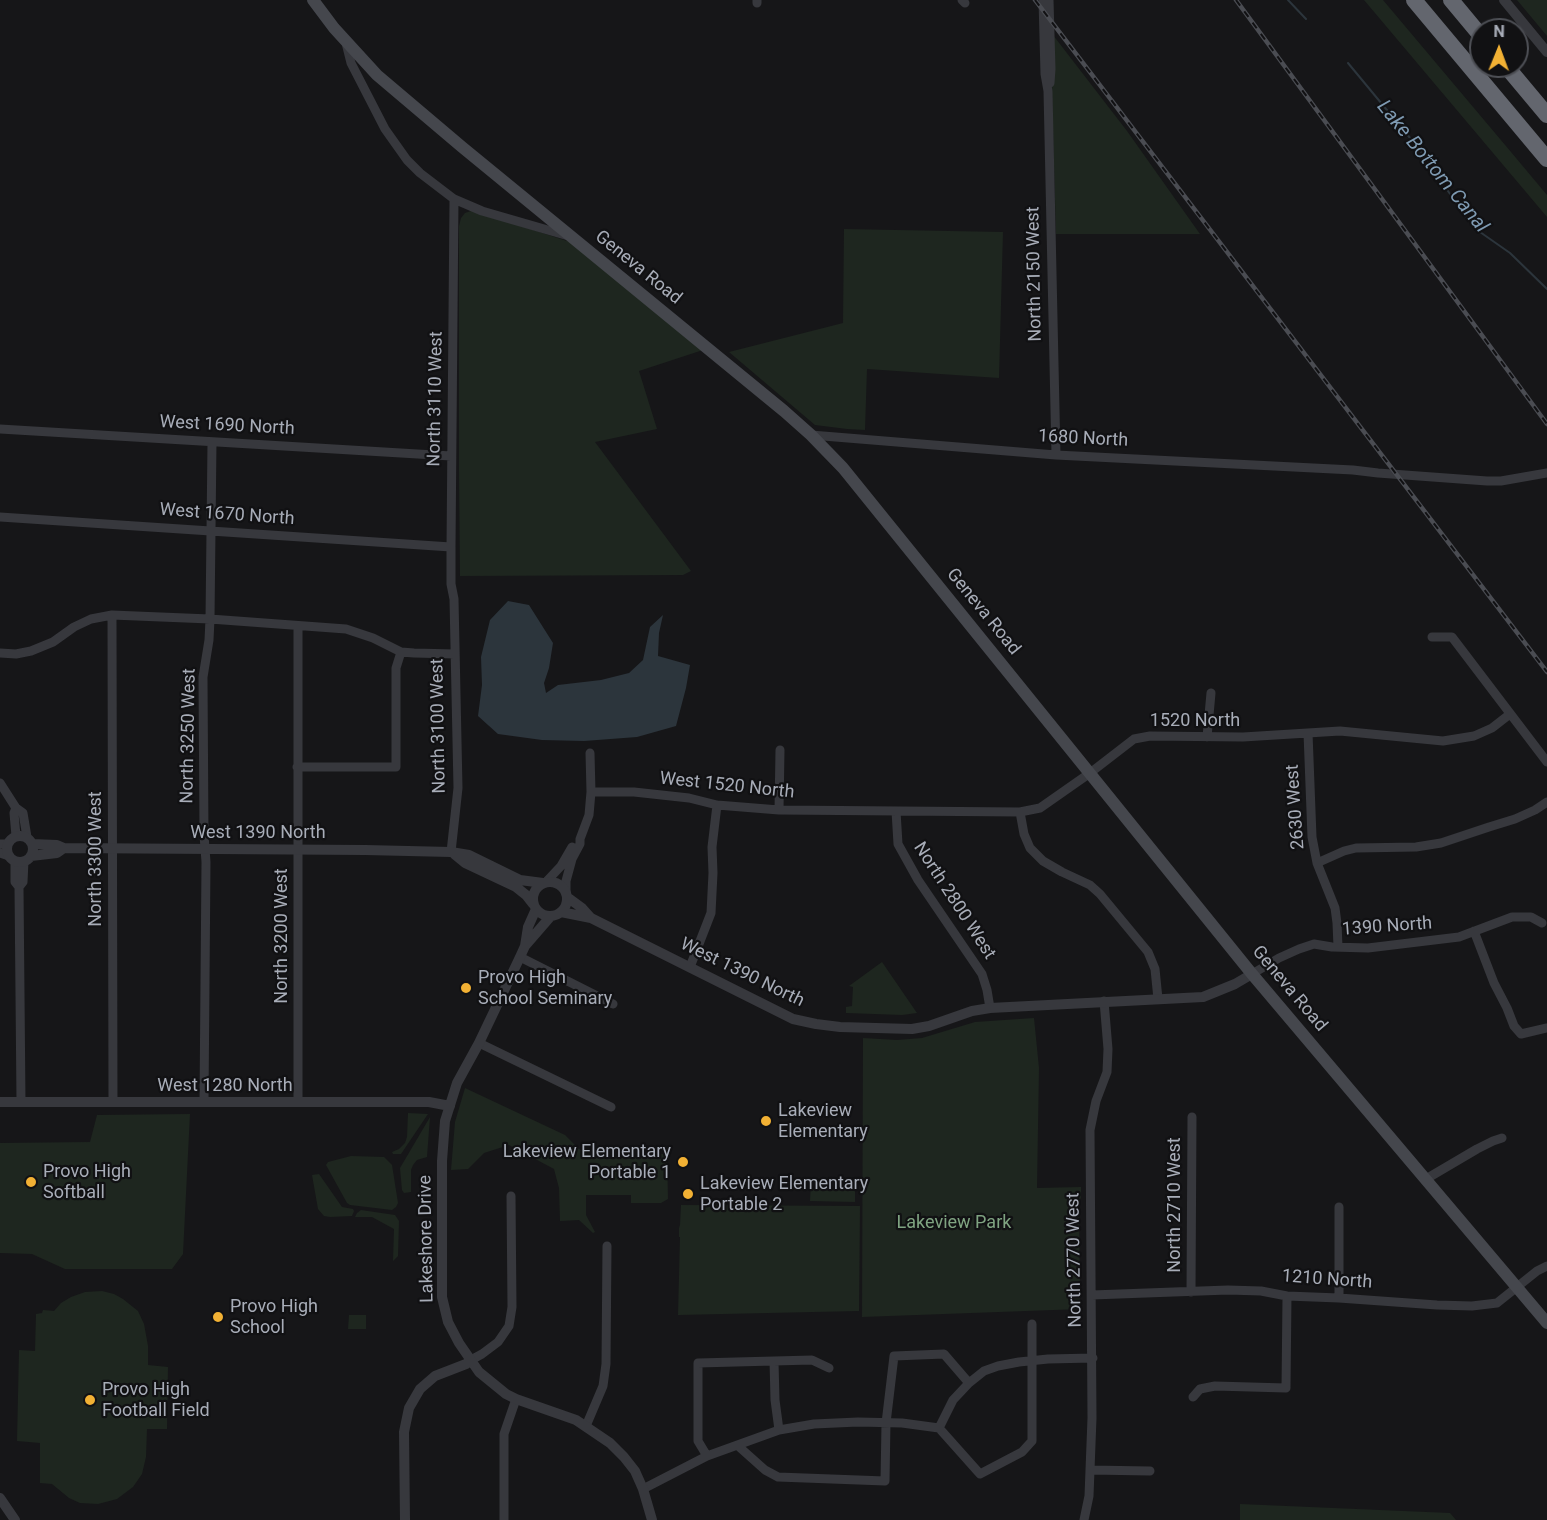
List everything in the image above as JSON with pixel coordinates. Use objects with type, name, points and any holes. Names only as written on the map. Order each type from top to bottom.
[{"type":"highway","points":[[1414,0],[1547,159]]},
{"type":"highway","points":[[1451,0],[1469,22]]},
{"type":"highway","points":[[1516,78],[1547,115]]},
{"type":"main road","name":"Geneva Road","points":[[313,0],[377,75],[784,411],[843,468],[1252,974],[1547,1323]]},
{"type":"street","name":"North 2150 West","points":[[1043,0],[1045,74],[1048,91],[1056,455]]},
{"type":"street","name":"North 2150 West","points":[[1048,91],[1051,75],[1049,0]]},
{"type":"street","points":[[1504,0],[1547,52]]},
{"type":"street","points":[[346,41],[352,63],[394,142],[420,173],[454,199],[482,211],[573,238]]},
{"type":"street","name":"North 3110 West","points":[[454,199],[451,456],[451,584],[454,599]]},
{"type":"street","name":"West 1690 North","points":[[0,429],[451,456]]},
{"type":"street","name":"1680 North","points":[[811,435],[1056,455],[1353,470],[1366,468],[1437,473],[1463,479],[1496,481],[1547,473]]},
{"type":"street","name":"North 3250 West","points":[[204,1102],[206,862],[203,677],[210,619],[212,442]]},
{"type":"street","name":"West 1670 North","points":[[0,517],[451,547]]},
{"type":"street","name":"North 3100 West","points":[[451,852],[458,788],[454,599]]},
{"type":"street","points":[[0,653],[16,654],[31,651],[53,642],[74,627],[91,619],[112,615],[210,619],[346,629],[373,638],[401,652],[455,654]]},
{"type":"street","name":"North 3300 West","points":[[112,615],[113,1102]]},
{"type":"street","name":"North 3200 West","points":[[298,626],[298,1102]]},
{"type":"street","points":[[1432,637],[1452,637],[1547,762]]},
{"type":"street","points":[[297,767],[396,767],[396,668],[401,652]]},
{"type":"street","points":[[1207,737],[1211,693]]},
{"type":"street","name":"1520 North","points":[[896,811],[1020,812],[1040,808],[1134,739],[1150,736],[1243,737],[1340,731],[1443,741],[1473,736],[1492,728],[1510,714]]},
{"type":"street","name":"2630 West","points":[[1308,733],[1312,837],[1317,863],[1335,908],[1338,947]]},
{"type":"street","points":[[779,810],[780,750]]},
{"type":"street","points":[[451,852],[465,863],[516,887],[545,915],[556,914],[565,908],[566,881],[589,815],[590,753]]},
{"type":"street","points":[[0,783],[16,808],[23,813],[17,841],[7,848],[16,858],[15,882],[19,887],[21,1102]]},
{"type":"street","name":"West 1520 North","points":[[591,792],[656,794],[689,798],[717,805],[779,810],[896,811]]},
{"type":"street","points":[[1317,863],[1356,848],[1416,847],[1441,843],[1515,819],[1547,802]]},
{"type":"street","points":[[690,967],[711,913],[712,847],[717,805]]},
{"type":"street","name":"North 2800 West","points":[[896,811],[898,844],[918,880],[982,974],[990,1008]]},
{"type":"street","points":[[1020,812],[1024,834],[1030,848],[1043,861],[1090,885],[1148,952],[1155,969],[1158,999]]},
{"type":"street","points":[[535,907],[536,888],[561,866],[575,841],[579,839]]},
{"type":"street","points":[[16,858],[33,852],[17,841]]},
{"type":"street","name":"West 1390 North","points":[[17,841],[57,845],[64,848],[451,852],[469,855],[520,880],[545,882]]},
{"type":"street","name":"West 1390 North","points":[[16,858],[57,853],[64,848]]},
{"type":"street","points":[[545,882],[558,883],[566,894]]},
{"type":"street","name":"West 1390 North","points":[[566,894],[591,918]]},
{"type":"street","name":"Lakeshore Drive","points":[[535,907],[528,927],[525,946],[458,1083],[445,1121],[442,1142],[442,1297],[448,1322],[459,1343],[479,1371],[506,1394],[576,1420],[610,1443],[635,1471],[652,1520]]},
{"type":"street","name":"West 1390 North","points":[[556,914],[591,918],[793,1019],[816,1024],[912,1029],[990,1008]]},
{"type":"street","name":"Lakeshore Drive","points":[[525,946],[556,914]]},
{"type":"street","name":"1390 North","points":[[990,1008],[1203,997],[1235,984],[1279,958],[1314,944],[1368,948],[1459,938],[1512,917],[1532,917],[1542,923]]},
{"type":"street","points":[[1474,931],[1514,1026],[1521,1034],[1547,1028]]},
{"type":"street","points":[[520,957],[613,1004]]},
{"type":"street","name":"North 2770 West","points":[[1084,1520],[1089,1496],[1093,1358],[1090,1130],[1096,1101],[1107,1072],[1108,1049],[1104,1001]]},
{"type":"street","points":[[479,1043],[611,1107]]},
{"type":"street","name":"West 1280 North","points":[[0,1102],[429,1102],[450,1106]]},
{"type":"street","name":"North 2710 West","points":[[1191,1292],[1192,1117]]},
{"type":"street","points":[[1426,1179],[1477,1149],[1502,1138]]},
{"type":"street","points":[[405,1520],[404,1432],[409,1408],[420,1389],[435,1376],[466,1364],[482,1354],[498,1342],[509,1326],[512,1307],[511,1196]]},
{"type":"street","points":[[1339,1207],[1339,1298]]},
{"type":"street","points":[[586,1426],[603,1386],[606,1364],[607,1246]]},
{"type":"street","name":"1210 North","points":[[1092,1295],[1228,1290],[1261,1291],[1287,1296],[1472,1306],[1497,1303],[1537,1271],[1547,1266]]},
{"type":"street","points":[[1193,1397],[1200,1389],[1215,1386],[1286,1388],[1287,1296]]},
{"type":"street","points":[[643,1489],[707,1456],[779,1430],[814,1424],[858,1422],[939,1428],[980,1474],[1022,1452],[1032,1441],[1032,1324]]},
{"type":"street","points":[[737,1445],[765,1470],[778,1477],[885,1481],[886,1423],[894,1356],[944,1354],[969,1383]]},
{"type":"street","points":[[939,1428],[953,1400],[984,1371],[998,1366],[1033,1360],[1093,1358]]},
{"type":"street","points":[[707,1456],[698,1441],[698,1363],[812,1360],[829,1368]]},
{"type":"street","points":[[774,1361],[775,1400],[779,1430]]},
{"type":"street","points":[[504,1520],[504,1434],[516,1399]]},
{"type":"street","points":[[1090,1470],[1150,1471]]},
{"type":"street","points":[[0,1498],[15,1520]]},
{"type":"green space","points":[[1364,0],[1383,0],[1547,195],[1547,217]]},
{"type":"green space","points":[[1517,0],[1547,0],[1547,36]]},
{"type":"green space","points":[[1053,35],[1127,131],[1200,234],[1056,234],[1052,94]]},
{"type":"green space","points":[[471,211],[570,242],[703,350],[639,371],[657,429],[595,442],[691,571],[683,575],[460,576],[459,226],[465,213]]},
{"type":"green space","points":[[844,229],[1003,232],[999,378],[867,369],[865,430],[847,429],[815,425],[729,352],[843,323]]},
{"type":"green space","points":[[882,962],[917,1013],[902,1015],[846,1013],[846,1007],[852,1006],[853,987],[849,986]]},
{"type":"green space","name":"Lakeview Park","points":[[1034,1018],[1039,1068],[1037,1188],[1081,1187],[1079,1202],[1081,1309],[862,1317],[863,1038],[897,1040],[922,1038],[975,1022]]},
{"type":"green space","points":[[465,1088],[565,1135],[579,1149],[596,1158],[611,1159],[628,1154],[667,1154],[668,1199],[661,1203],[631,1203],[631,1195],[586,1195],[586,1215],[595,1232],[593,1233],[579,1220],[560,1221],[559,1188],[554,1169],[509,1145],[484,1153],[468,1169],[451,1170],[455,1122]]},
{"type":"green space","points":[[408,1113],[428,1114],[401,1154],[393,1154],[392,1152],[405,1143]]},
{"type":"green space","points":[[190,1114],[183,1254],[172,1269],[65,1269],[32,1254],[0,1253],[0,1143],[90,1142],[97,1115]]},
{"type":"green space","points":[[430,1117],[427,1157],[417,1160],[413,1165],[411,1192],[404,1193],[400,1168]]},
{"type":"green space","points":[[351,1156],[384,1157],[392,1165],[398,1203],[396,1207],[392,1210],[347,1203],[326,1165],[328,1162]]},
{"type":"green space","points":[[319,1174],[342,1207],[353,1209],[352,1216],[324,1216],[318,1209],[312,1175]]},
{"type":"green space","points":[[811,1180],[855,1181],[855,1202],[810,1201]]},
{"type":"green space","points":[[681,1205],[860,1206],[859,1311],[678,1315]]},
{"type":"green space","points":[[361,1210],[395,1215],[399,1221],[398,1256],[393,1261],[394,1229],[372,1217],[355,1217]]},
{"type":"green space","points":[[102,1291],[123,1299],[138,1311],[144,1324],[148,1346],[148,1365],[168,1367],[167,1429],[147,1429],[146,1457],[142,1474],[133,1487],[117,1499],[98,1504],[80,1503],[69,1498],[52,1484],[40,1483],[40,1443],[17,1441],[19,1350],[35,1351],[36,1314],[42,1313],[43,1310],[54,1311],[61,1303],[85,1292]]},
{"type":"green space","points":[[349,1315],[366,1315],[366,1329],[348,1329]]},
{"type":"green space","points":[[1240,1504],[1450,1513],[1456,1520],[1240,1520]]},
{"type":"shaded area","points":[[508,601],[529,605],[553,643],[544,683],[546,693],[558,685],[601,680],[629,673],[643,660],[650,627],[663,615],[658,656],[690,665],[676,726],[637,737],[584,741],[542,740],[498,734],[478,716],[482,685],[481,657],[490,620]]},
{"type":"waterway","name":"Lake Bottom Canal","points":[[1288,0],[1306,19]]},
{"type":"waterway","name":"Lake Bottom Canal","points":[[1348,63],[1420,150],[1463,213],[1480,232],[1510,253],[1547,289]]},
{"type":"railway","points":[[1035,0],[1547,672]]},
{"type":"railway","points":[[1236,0],[1547,424]]},
{"type":"place","name":"Provo High School Seminary","points":[[466,988]]},
{"type":"place","name":"Lakeview Elementary","points":[[766,1121]]},
{"type":"place","name":"Lakeview Elementary Portable 1","points":[[683,1162]]},
{"type":"place","name":"Provo High Softball","points":[[31,1182]]},
{"type":"place","name":"Lakeview Elementary Portable 2","points":[[688,1194]]},
{"type":"place","name":"Provo High School","points":[[218,1317]]},
{"type":"place","name":"Provo High Football Field","points":[[90,1400]]}]
